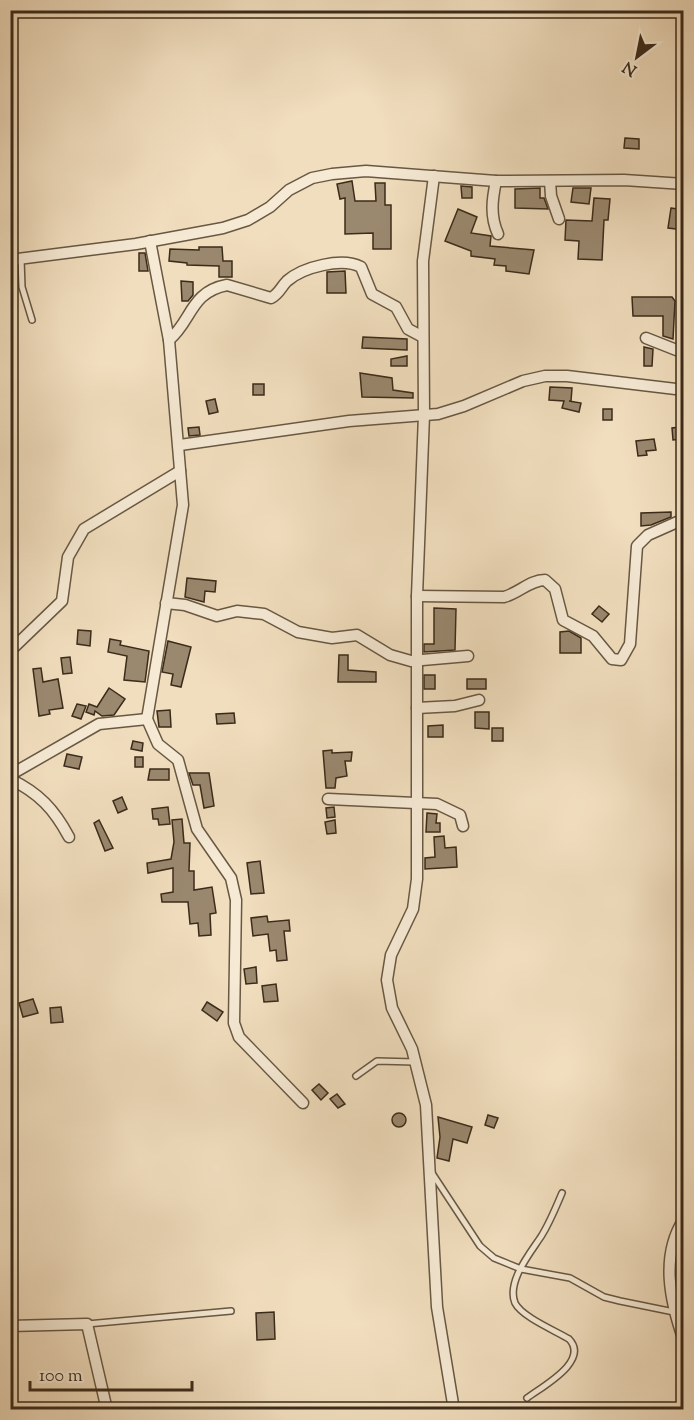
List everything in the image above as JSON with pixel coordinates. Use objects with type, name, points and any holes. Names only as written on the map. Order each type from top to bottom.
[{"type":"street","points":[[16,260],[223,228],[248,220],[270,207],[289,190],[312,178],[366,171],[496,181],[624,180],[684,184]]},
{"type":"street","points":[[434,176],[423,261],[423,415],[417,596],[417,879],[413,909],[391,955],[387,980],[392,1008],[409,1040],[426,1105],[437,1307],[454,1410]]},
{"type":"street","points":[[496,181],[492,205],[494,224],[498,234]]},
{"type":"street","points":[[550,181],[551,196],[559,219]]},
{"type":"street","points":[[150,241],[169,340],[180,445],[183,505],[147,719],[158,744],[178,760],[203,841],[231,878],[236,900],[234,1023],[239,1037],[246,1048],[303,1103]]},
{"type":"street","points":[[169,340],[179,332],[197,301],[220,286],[227,285],[271,298],[295,276],[323,266],[349,263],[362,267],[372,294],[396,307],[408,329],[423,337]]},
{"type":"street","points":[[646,338],[684,353]]},
{"type":"street","points":[[180,445],[349,421],[452,411],[523,381],[545,376],[567,376],[684,390]]},
{"type":"street","points":[[10,651],[62,601],[68,556],[84,529],[180,471]]},
{"type":"street","points":[[417,596],[504,597],[515,594],[533,582],[545,580],[555,589],[563,620],[594,636],[612,659],[621,660],[625,657],[630,644],[637,546],[648,535],[684,519]]},
{"type":"street","points":[[166,603],[185,604],[217,616],[237,611],[264,614],[298,632],[332,638],[357,635],[390,655],[417,662],[468,656]]},
{"type":"street","points":[[417,708],[455,706],[479,700]]},
{"type":"street","points":[[69,837],[49,804],[10,777],[99,724],[147,719]]},
{"type":"street","points":[[328,799],[417,803],[446,807],[460,815],[463,826]]},
{"type":"street","points":[[684,1218],[672,1237],[668,1260],[674,1312],[684,1341]]},
{"type":"street","points":[[10,1326],[87,1324],[107,1410]]},
{"type":"lane","points":[[16,260],[32,320]]},
{"type":"lane","points":[[356,1076],[377,1061],[415,1062]]},
{"type":"lane","points":[[429,1168],[480,1246],[494,1258],[521,1269],[570,1278],[604,1297],[674,1312]]},
{"type":"lane","points":[[527,1398],[571,1363],[576,1352],[575,1346],[569,1339],[536,1321],[515,1303],[516,1287],[523,1260],[542,1236],[562,1193]]},
{"type":"lane","points":[[87,1324],[231,1311]]},
{"type":"building","points":[[625,138],[639,139],[639,149],[624,148]]},
{"type":"building","points":[[352,181],[355,201],[376,201],[375,183],[385,183],[385,205],[391,205],[391,249],[373,249],[373,233],[345,234],[345,198],[340,199],[337,184]]},
{"type":"building","points":[[461,186],[472,187],[472,198],[462,198]]},
{"type":"building","points":[[540,188],[540,198],[544,198],[548,209],[515,208],[515,189]]},
{"type":"building","points":[[573,188],[591,188],[589,204],[571,202]]},
{"type":"building","points":[[594,198],[610,199],[608,220],[604,220],[602,260],[578,259],[579,241],[565,240],[566,220],[592,221]]},
{"type":"building","points":[[671,208],[684,210],[684,230],[668,228]]},
{"type":"building","points":[[458,209],[477,217],[471,233],[491,236],[490,246],[534,250],[529,274],[506,271],[506,266],[494,265],[495,259],[471,256],[471,251],[445,241]]},
{"type":"building","points":[[199,247],[222,247],[223,261],[232,261],[232,277],[219,277],[219,266],[187,265],[187,263],[169,261],[170,249],[199,250]]},
{"type":"building","points":[[139,253],[145,253],[148,271],[139,271]]},
{"type":"building","points":[[345,271],[346,293],[327,293],[327,272]]},
{"type":"building","points":[[181,281],[193,282],[193,295],[188,301],[182,301]]},
{"type":"building","points":[[632,297],[672,297],[675,301],[673,339],[663,336],[663,316],[633,316]]},
{"type":"building","points":[[363,337],[407,339],[407,350],[362,348]]},
{"type":"building","points":[[644,347],[653,349],[652,366],[644,366]]},
{"type":"building","points":[[407,356],[407,366],[391,366],[391,359]]},
{"type":"building","points":[[360,373],[392,378],[393,390],[413,393],[413,398],[362,397]]},
{"type":"building","points":[[253,384],[264,384],[264,395],[253,395]]},
{"type":"building","points":[[550,387],[572,388],[571,401],[569,401],[581,403],[579,412],[562,408],[564,401],[549,400]]},
{"type":"building","points":[[215,399],[218,412],[209,414],[206,401]]},
{"type":"building","points":[[603,409],[612,409],[612,420],[603,420]]},
{"type":"building","points":[[199,427],[200,435],[189,436],[188,428]]},
{"type":"building","points":[[680,427],[682,439],[673,440],[672,428]]},
{"type":"building","points":[[654,439],[656,450],[646,451],[647,455],[638,456],[636,441]]},
{"type":"building","points":[[671,512],[671,517],[651,525],[641,526],[641,513]]},
{"type":"building","points":[[187,578],[216,581],[215,592],[205,591],[204,602],[185,597]]},
{"type":"building","points":[[599,606],[609,614],[602,622],[592,614]]},
{"type":"building","points":[[434,608],[456,609],[455,650],[424,652],[424,644],[434,644]]},
{"type":"building","points":[[78,630],[91,631],[90,646],[77,644]]},
{"type":"building","points":[[569,631],[581,638],[581,653],[560,653],[560,632]]},
{"type":"building","points":[[110,639],[121,641],[120,645],[149,651],[145,682],[124,680],[127,656],[108,652]]},
{"type":"building","points":[[168,641],[191,647],[181,687],[171,685],[173,674],[162,672]]},
{"type":"building","points":[[339,655],[348,655],[348,670],[376,672],[376,682],[338,682]]},
{"type":"building","points":[[70,657],[72,673],[63,674],[61,658]]},
{"type":"building","points":[[41,668],[43,682],[58,679],[63,708],[49,710],[50,714],[39,716],[33,669]]},
{"type":"building","points":[[424,675],[435,675],[435,689],[424,689]]},
{"type":"building","points":[[467,679],[486,679],[486,689],[467,689]]},
{"type":"building","points":[[109,688],[125,699],[114,715],[102,716],[95,711],[94,715],[86,712],[89,704],[97,707]]},
{"type":"building","points":[[77,704],[86,706],[81,719],[72,716]]},
{"type":"building","points":[[170,710],[171,727],[159,727],[157,711]]},
{"type":"building","points":[[475,712],[489,712],[489,729],[475,728]]},
{"type":"building","points":[[234,713],[235,723],[217,724],[216,714]]},
{"type":"building","points":[[443,725],[443,737],[428,737],[428,726]]},
{"type":"building","points":[[492,728],[503,728],[503,741],[492,741]]},
{"type":"building","points":[[133,741],[143,743],[142,751],[131,749]]},
{"type":"building","points":[[332,750],[332,753],[352,752],[351,761],[345,761],[347,776],[336,778],[335,788],[326,788],[323,751]]},
{"type":"building","points":[[67,754],[82,757],[79,769],[64,766]]},
{"type":"building","points":[[135,757],[143,757],[143,767],[135,767]]},
{"type":"building","points":[[150,769],[169,769],[169,780],[148,780]]},
{"type":"building","points":[[189,773],[209,773],[214,806],[204,808],[200,785],[193,785]]},
{"type":"building","points":[[122,797],[127,809],[118,813],[113,801]]},
{"type":"building","points":[[168,807],[170,824],[159,825],[158,819],[153,819],[152,809]]},
{"type":"building","points":[[334,807],[335,817],[327,818],[326,808]]},
{"type":"building","points":[[427,813],[437,814],[436,823],[440,823],[440,832],[426,832]]},
{"type":"building","points":[[182,819],[184,843],[190,843],[189,871],[194,871],[194,890],[212,887],[216,913],[210,914],[211,935],[199,936],[198,923],[190,924],[188,902],[162,902],[161,894],[173,892],[173,868],[148,873],[147,863],[171,859],[174,842],[172,820]]},
{"type":"building","points":[[99,820],[113,848],[105,851],[94,823]]},
{"type":"building","points":[[335,820],[336,833],[327,834],[325,822]]},
{"type":"building","points":[[444,836],[445,848],[456,847],[457,867],[425,869],[425,858],[435,857],[434,837]]},
{"type":"building","points":[[260,861],[264,893],[251,894],[247,863]]},
{"type":"building","points":[[267,916],[268,922],[289,920],[290,931],[284,931],[287,960],[277,961],[276,950],[270,951],[268,934],[253,936],[251,918]]},
{"type":"building","points":[[256,967],[257,983],[246,984],[244,969]]},
{"type":"building","points":[[276,984],[278,1001],[264,1002],[262,986]]},
{"type":"building","points":[[33,999],[38,1013],[23,1017],[19,1003]]},
{"type":"building","points":[[207,1002],[223,1012],[217,1021],[202,1010]]},
{"type":"building","points":[[61,1007],[63,1022],[51,1023],[50,1008]]},
{"type":"building","points":[[319,1084],[328,1093],[321,1100],[312,1090]]},
{"type":"building","points":[[337,1094],[345,1104],[338,1108],[330,1099]]},
{"type":"building","points":[[396,1113],[402,1113],[406,1120],[402,1127],[396,1127],[392,1123],[392,1117]]},
{"type":"building","points":[[488,1115],[498,1118],[494,1128],[485,1125]]},
{"type":"building","points":[[438,1117],[472,1127],[467,1143],[453,1139],[449,1161],[437,1158],[440,1137]]},
{"type":"building","points":[[274,1312],[275,1339],[257,1340],[256,1313]]}]
